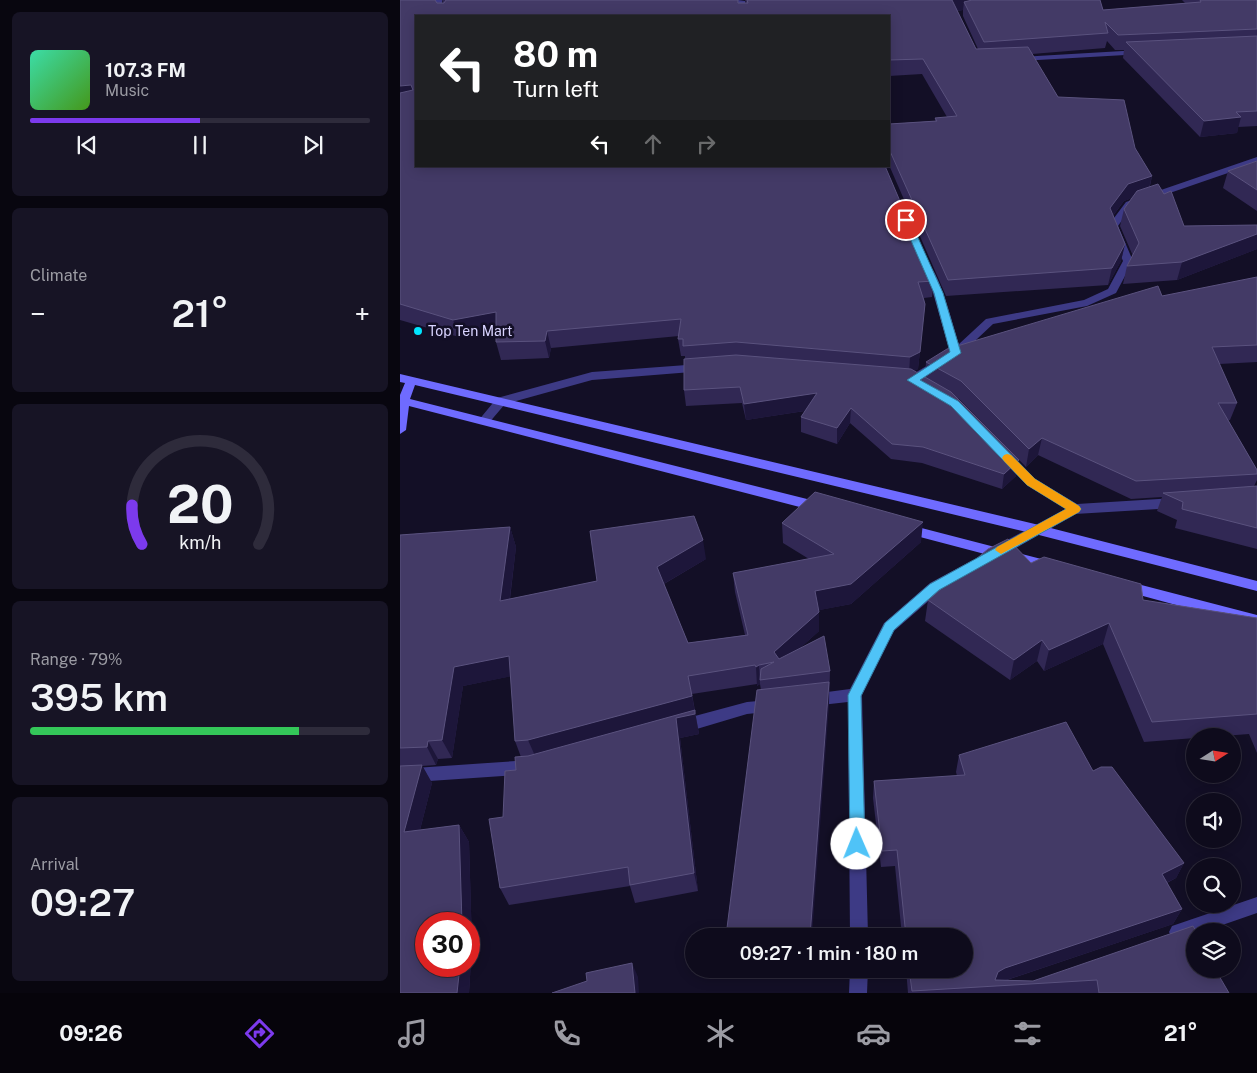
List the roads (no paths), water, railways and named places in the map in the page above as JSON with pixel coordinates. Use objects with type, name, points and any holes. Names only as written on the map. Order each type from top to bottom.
[{"type":"main road","points":[[400,430],[402,400],[406,379],[1039,530],[1257,586]]},
{"type":"main road","points":[[402,400],[836,511]]},
{"type":"main road","points":[[892,525],[1064,570]]},
{"type":"main road","points":[[1113,583],[1257,621]]},
{"type":"street","points":[[438,0],[438,6],[444,15]]},
{"type":"street","points":[[741,1],[744,15]]},
{"type":"street","points":[[1007,60],[1152,52]]},
{"type":"street","points":[[912,382],[956,353],[990,321],[1087,303],[1112,291],[1128,262],[1113,226],[1129,204],[1257,160]]},
{"type":"street","points":[[922,257],[938,293],[956,353]]},
{"type":"street","points":[[484,421],[502,401],[592,376],[708,367]]},
{"type":"street","points":[[996,446],[1031,482],[1075,509]]},
{"type":"street","points":[[859,928],[855,695],[889,627],[935,587],[1075,509],[1190,502]]},
{"type":"street","points":[[670,730],[747,708],[855,695]]},
{"type":"street","points":[[400,776],[536,767],[545,764]]},
{"type":"street","points":[[1164,937],[1257,905]]},
{"type":"street","points":[[858,993],[859,978]]},
{"type":"place","name":"Top Ten Mart","points":[[418,331]]}]
